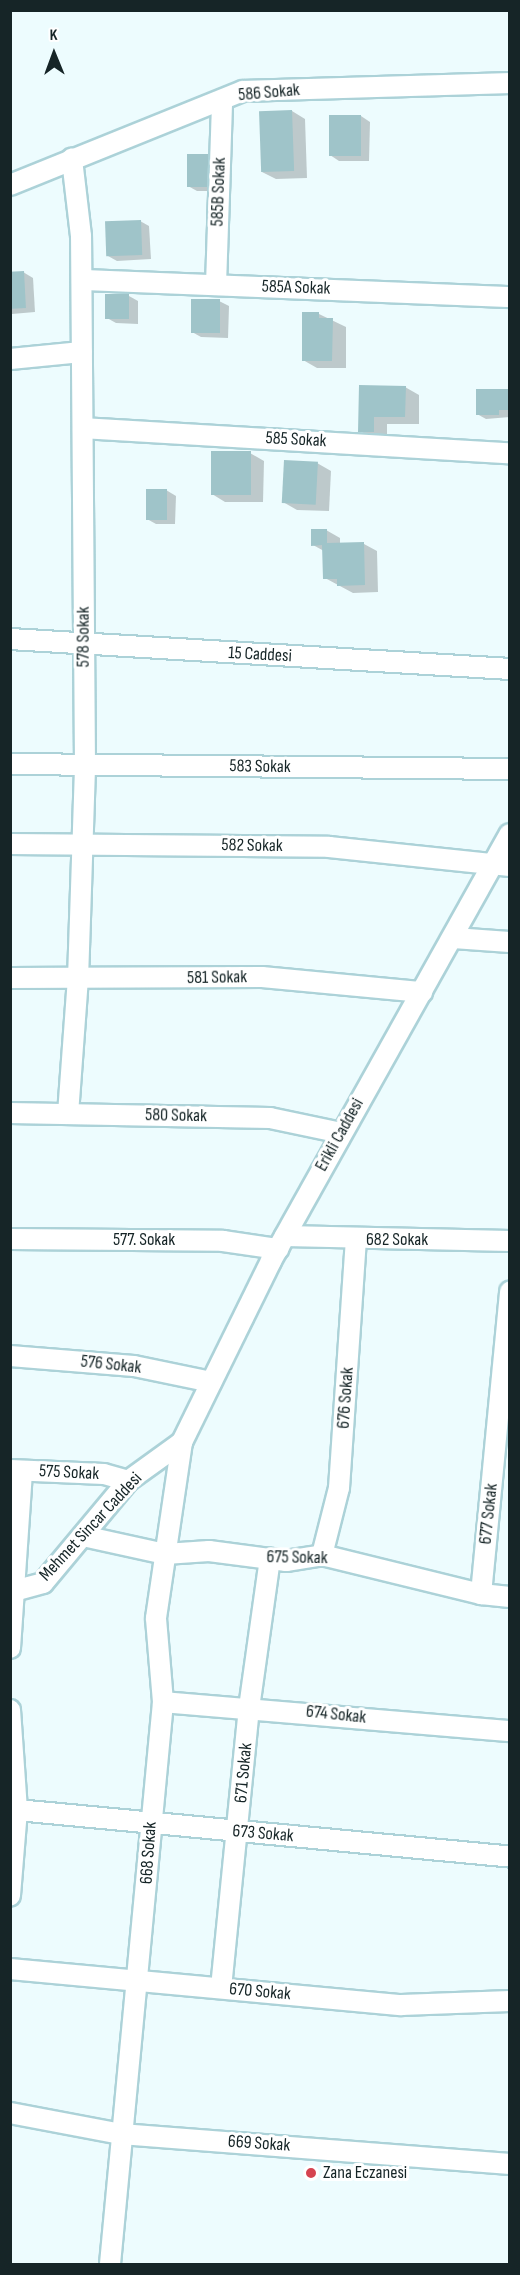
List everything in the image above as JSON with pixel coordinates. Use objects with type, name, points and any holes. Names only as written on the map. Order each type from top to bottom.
[{"type":"street","name":"586 Sokak","points":[[10,185],[243,92],[510,83]]},
{"type":"street","name":"585B Sokak","points":[[216,285],[222,100]]},
{"type":"street","name":"578 Sokak","points":[[68,1114],[78,980],[85,765],[82,280],[81,236],[72,159]]},
{"type":"street","name":"585A Sokak","points":[[82,280],[510,297]]},
{"type":"street","points":[[10,358],[82,352]]},
{"type":"street","name":"585 Sokak","points":[[83,428],[510,453]]},
{"type":"street","name":"15 Caddesi","points":[[10,639],[510,669]]},
{"type":"street","name":"583 Sokak","points":[[10,764],[510,769]]},
{"type":"street","name":"Erikli Caddesi","points":[[182,1442],[281,1243],[340,1133],[453,938],[501,865],[510,834]]},
{"type":"street","name":"582 Sokak","points":[[10,844],[329,847],[435,855],[501,865]]},
{"type":"street","points":[[453,938],[510,942]]},
{"type":"street","name":"581 Sokak","points":[[10,978],[78,980],[262,977],[422,992]]},
{"type":"street","name":"580 Sokak","points":[[10,1113],[270,1118],[340,1133]]},
{"type":"street","name":"577. Sokak","points":[[10,1239],[281,1243]]},
{"type":"street","name":"682 Sokak","points":[[281,1243],[356,1239],[510,1241]]},
{"type":"street","name":"676 Sokak","points":[[322,1555],[339,1488],[356,1239]]},
{"type":"street","name":"677 Sokak","points":[[482,1594],[510,1291]]},
{"type":"street","name":"576 Sokak","points":[[10,1356],[134,1366],[211,1382]]},
{"type":"street","name":"Mehmet Sincar Caddesi","points":[[11,1593],[43,1583],[128,1481],[182,1442]]},
{"type":"street","name":"668 Sokak","points":[[110,2265],[121,2134],[139,1980],[162,1702],[156,1618],[182,1442]]},
{"type":"street","points":[[10,1648],[16,1470]]},
{"type":"street","name":"575 Sokak","points":[[16,1470],[104,1474],[128,1481]]},
{"type":"street","name":"675 Sokak","points":[[83,1536],[165,1554],[209,1551],[286,1561],[322,1555],[482,1594],[510,1597]]},
{"type":"street","name":"671 Sokak","points":[[221,1988],[239,1832],[249,1708],[270,1558]]},
{"type":"street","name":"674 Sokak","points":[[162,1702],[510,1731]]},
{"type":"street","points":[[10,1710],[17,1810],[10,1896]]},
{"type":"street","name":"673 Sokak","points":[[17,1810],[510,1857]]},
{"type":"street","name":"670 Sokak","points":[[10,1969],[401,2005],[510,2001]]},
{"type":"street","name":"669 Sokak","points":[[10,2113],[121,2134],[510,2164]]},
{"type":"building","points":[[292,110],[294,171],[261,172],[259,111]]},
{"type":"building","points":[[329,115],[361,115],[361,156],[329,156]]},
{"type":"building","points":[[187,154],[208,154],[208,187],[187,187]]},
{"type":"building","points":[[141,220],[142,255],[106,256],[105,221]]},
{"type":"building","points":[[24,271],[26,308],[12,309],[10,272]]},
{"type":"building","points":[[105,294],[129,294],[129,319],[105,319]]},
{"type":"building","points":[[191,299],[220,299],[220,333],[191,333]]},
{"type":"building","points":[[302,312],[319,312],[319,318],[333,318],[332,361],[302,361]]},
{"type":"building","points":[[359,385],[406,386],[405,417],[374,417],[374,432],[358,432]]},
{"type":"building","points":[[476,389],[510,389],[510,410],[499,410],[499,415],[476,415]]},
{"type":"building","points":[[211,451],[251,451],[251,495],[211,495]]},
{"type":"building","points":[[284,460],[318,462],[316,505],[282,503]]},
{"type":"building","points":[[146,489],[167,489],[167,520],[146,520]]},
{"type":"building","points":[[311,529],[327,529],[327,543],[364,542],[365,585],[337,586],[337,579],[323,579],[322,545],[311,546]]},
{"type":"place","name":"Zana Eczanesi","points":[[311,2173]]}]
